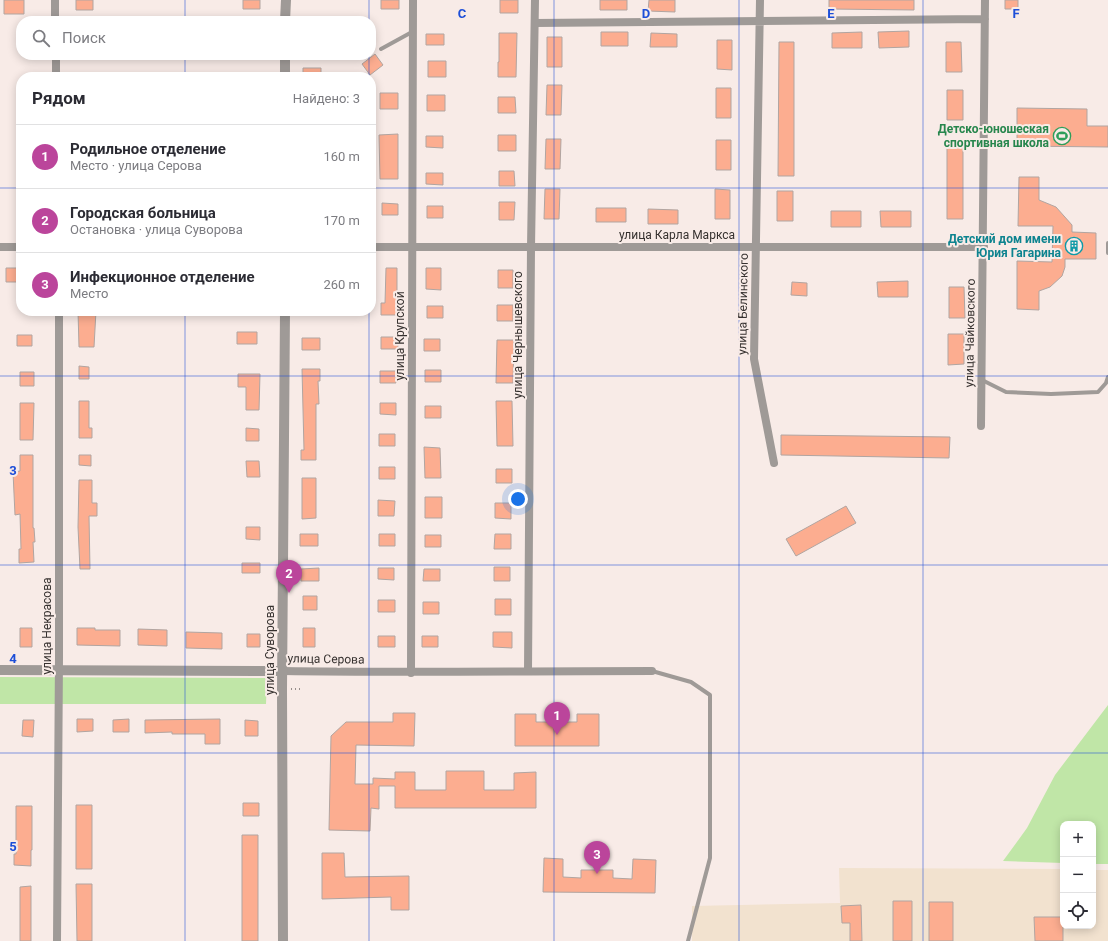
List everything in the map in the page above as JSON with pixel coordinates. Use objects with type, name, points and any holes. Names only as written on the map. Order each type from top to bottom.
[{"type":"street","points":[[55,0],[55,16]]},
{"type":"street","points":[[285,16],[286,0]]},
{"type":"street","name":"улица Крупской","points":[[411,672],[413,0]]},
{"type":"street","name":"улица Чернышевского","points":[[528,670],[531,247],[535,0]]},
{"type":"street","name":"улица Белинского","points":[[760,0],[754,359],[774,462]]},
{"type":"street","name":"улица Чайковского","points":[[981,426],[980,380],[984,247],[985,0]]},
{"type":"street","points":[[535,23],[985,19]]},
{"type":"street","points":[[56,60],[56,72]]},
{"type":"street","points":[[285,60],[285,72]]},
{"type":"street","points":[[0,247],[16,247]]},
{"type":"street","name":"улица Карла Маркса","points":[[376,247],[984,247]]},
{"type":"street","name":"улица Некрасова","points":[[57,941],[59,316]]},
{"type":"street","name":"улица Суворова","points":[[283,941],[285,316]]},
{"type":"street","name":"улица Серова","points":[[0,670],[411,672],[528,670],[652,671]]},
{"type":"lane","points":[[381,49],[412,32]]},
{"type":"lane","points":[[1108,243],[1108,253]]},
{"type":"lane","points":[[980,380],[1006,392],[1051,394],[1098,392],[1106,383],[1108,377]]},
{"type":"lane","points":[[652,671],[691,682],[710,695],[710,858],[688,941]]},
{"type":"path","points":[[290,689],[302,689]]},
{"type":"shaded area","points":[[839,868],[1060,869],[1060,929],[1096,929],[1096,870],[1108,870],[1108,941],[692,941],[692,906],[840,903]]},
{"type":"green space","points":[[0,677],[267,678],[266,704],[0,704]]},
{"type":"green space","points":[[1108,705],[1108,864],[1096,864],[1096,821],[1060,821],[1060,863],[1003,861],[1027,828],[1055,775]]},
{"type":"building","points":[[4,0],[24,0],[24,14],[4,14]]},
{"type":"building","points":[[76,0],[93,0],[93,10],[76,10]]},
{"type":"building","points":[[243,0],[260,0],[260,9],[243,9]]},
{"type":"building","points":[[381,0],[399,0],[399,9],[381,9]]},
{"type":"building","points":[[500,0],[518,0],[518,13],[500,13]]},
{"type":"building","points":[[600,0],[627,0],[627,10],[600,10]]},
{"type":"building","points":[[649,0],[675,0],[675,12],[648,11]]},
{"type":"building","points":[[829,0],[914,0],[914,10],[829,9]]},
{"type":"building","points":[[1005,0],[1018,0],[1018,9],[1005,9]]},
{"type":"building","points":[[909,31],[909,47],[879,48],[878,32]]},
{"type":"building","points":[[601,32],[628,32],[628,46],[601,46]]},
{"type":"building","points":[[862,32],[862,48],[832,48],[832,33]]},
{"type":"building","points":[[499,33],[517,33],[516,77],[498,77]]},
{"type":"building","points":[[651,33],[677,34],[677,47],[650,47]]},
{"type":"building","points":[[426,34],[444,34],[444,45],[426,45]]},
{"type":"building","points":[[547,37],[562,37],[562,67],[547,67]]},
{"type":"building","points":[[717,40],[732,40],[732,70],[717,69]]},
{"type":"building","points":[[779,42],[794,42],[794,176],[778,176]]},
{"type":"building","points":[[946,42],[961,42],[962,72],[946,72]]},
{"type":"building","points":[[376,55],[383,65],[374,72],[368,72],[362,64],[367,60],[376,60]]},
{"type":"building","points":[[428,61],[446,61],[446,77],[428,77]]},
{"type":"building","points":[[303,68],[321,68],[321,72],[303,72]]},
{"type":"building","points":[[547,85],[562,85],[561,115],[546,115]]},
{"type":"building","points":[[716,88],[731,88],[731,118],[716,118]]},
{"type":"building","points":[[947,90],[963,90],[963,120],[947,120]]},
{"type":"building","points":[[380,93],[398,93],[398,109],[380,109]]},
{"type":"building","points":[[427,95],[445,95],[445,111],[427,111]]},
{"type":"building","points":[[498,97],[515,97],[516,113],[498,113]]},
{"type":"building","name":"Детско-юношеская спортивная школа","points":[[1017,108],[1087,109],[1087,126],[1108,126],[1108,147],[1017,146]]},
{"type":"building","points":[[398,134],[398,179],[380,179],[379,135]]},
{"type":"building","points":[[498,135],[516,135],[516,151],[498,151]]},
{"type":"building","points":[[426,136],[443,136],[443,148],[426,147]]},
{"type":"building","points":[[546,139],[561,139],[560,169],[545,169]]},
{"type":"building","points":[[716,140],[731,140],[731,170],[716,170]]},
{"type":"building","points":[[947,146],[963,146],[963,219],[947,219]]},
{"type":"building","points":[[499,171],[514,171],[515,186],[499,186]]},
{"type":"building","points":[[426,173],[443,173],[443,185],[426,184]]},
{"type":"building","name":"Детский дом имени Юрия Гагарина","points":[[1019,177],[1039,177],[1039,200],[1056,207],[1072,225],[1072,232],[1096,233],[1096,259],[1065,259],[1065,267],[1062,276],[1050,287],[1039,291],[1039,310],[1017,309],[1017,261],[1052,262],[1053,226],[1018,226]]},
{"type":"building","points":[[545,189],[560,189],[559,219],[544,219]]},
{"type":"building","points":[[715,189],[730,190],[730,219],[715,219]]},
{"type":"building","points":[[777,191],[793,191],[793,221],[777,221]]},
{"type":"building","points":[[499,202],[515,202],[514,220],[499,220]]},
{"type":"building","points":[[382,203],[398,204],[398,215],[382,215]]},
{"type":"building","points":[[427,206],[443,206],[443,218],[427,218]]},
{"type":"building","points":[[596,208],[626,208],[626,222],[596,222]]},
{"type":"building","points":[[648,209],[678,210],[678,224],[648,224]]},
{"type":"building","points":[[831,211],[861,211],[861,227],[831,227]]},
{"type":"building","points":[[880,211],[911,211],[911,227],[881,227]]},
{"type":"building","points":[[6,268],[16,268],[16,282],[6,282]]},
{"type":"building","points":[[386,268],[397,268],[397,315],[381,315],[381,303],[385,303]]},
{"type":"building","points":[[426,268],[441,268],[441,290],[426,289]]},
{"type":"building","points":[[498,270],[513,270],[513,288],[498,288]]},
{"type":"building","points":[[908,281],[908,297],[878,297],[877,282]]},
{"type":"building","points":[[792,282],[807,283],[807,296],[791,295]]},
{"type":"building","points":[[949,287],[964,287],[965,318],[949,318]]},
{"type":"building","points":[[497,305],[513,305],[513,321],[497,321]]},
{"type":"building","points":[[427,306],[443,306],[443,318],[427,318]]},
{"type":"building","points":[[78,316],[96,316],[94,347],[79,347]]},
{"type":"building","points":[[237,332],[257,332],[257,344],[237,344]]},
{"type":"building","points":[[948,334],[964,334],[964,364],[948,365]]},
{"type":"building","points":[[17,335],[32,335],[32,346],[17,346]]},
{"type":"building","points":[[381,337],[398,337],[398,349],[381,349]]},
{"type":"building","points":[[302,338],[320,338],[320,350],[302,350]]},
{"type":"building","points":[[424,339],[440,339],[440,351],[424,351]]},
{"type":"building","points":[[497,340],[514,340],[513,383],[496,383]]},
{"type":"building","points":[[79,366],[89,367],[89,379],[79,379]]},
{"type":"building","points":[[302,369],[320,369],[320,381],[318,381],[319,404],[316,404],[316,460],[301,460],[301,450],[304,450]]},
{"type":"building","points":[[425,370],[441,370],[441,382],[425,382]]},
{"type":"building","points":[[380,371],[396,371],[396,383],[380,383]]},
{"type":"building","points":[[20,372],[34,372],[34,386],[20,386]]},
{"type":"building","points":[[238,374],[260,374],[259,410],[246,410],[246,387],[238,387]]},
{"type":"building","points":[[79,401],[89,401],[89,428],[92,428],[92,438],[79,438]]},
{"type":"building","points":[[496,401],[512,401],[513,446],[497,446]]},
{"type":"building","points":[[20,403],[34,403],[33,440],[20,440]]},
{"type":"building","points":[[380,403],[396,403],[396,415],[380,414]]},
{"type":"building","points":[[425,406],[441,406],[441,418],[425,418]]},
{"type":"building","points":[[246,428],[259,429],[259,441],[246,441]]},
{"type":"building","points":[[379,434],[395,434],[395,446],[379,446]]},
{"type":"building","points":[[781,435],[950,437],[949,458],[781,455]]},
{"type":"building","points":[[424,447],[440,448],[441,478],[425,478]]},
{"type":"building","points":[[20,455],[33,455],[33,528],[35,542],[33,542],[34,562],[19,563],[19,549],[21,549],[20,514],[15,515],[13,472],[20,471]]},
{"type":"building","points":[[79,455],[91,455],[91,466],[79,465]]},
{"type":"building","points":[[246,461],[259,461],[260,477],[247,477]]},
{"type":"building","points":[[379,467],[395,467],[395,479],[379,479]]},
{"type":"building","points":[[496,469],[512,469],[512,483],[496,483]]},
{"type":"building","points":[[302,478],[316,478],[316,518],[302,519]]},
{"type":"building","points":[[79,480],[92,480],[92,503],[97,503],[97,516],[89,516],[90,569],[80,569],[78,527]]},
{"type":"building","points":[[425,497],[442,497],[442,518],[425,518]]},
{"type":"building","points":[[378,500],[395,501],[394,516],[378,516]]},
{"type":"building","points":[[495,503],[511,503],[511,519],[495,518]]},
{"type":"building","points":[[846,506],[856,523],[796,556],[786,539]]},
{"type":"building","points":[[246,527],[260,527],[260,540],[246,539]]},
{"type":"building","points":[[300,534],[318,534],[318,546],[300,546]]},
{"type":"building","points":[[379,534],[395,534],[395,546],[379,546]]},
{"type":"building","points":[[495,534],[511,534],[511,549],[494,549]]},
{"type":"building","points":[[425,535],[441,535],[441,547],[425,547]]},
{"type":"building","points":[[242,563],[260,563],[260,573],[242,573]]},
{"type":"building","points":[[494,567],[510,567],[510,581],[494,581]]},
{"type":"building","points":[[319,568],[319,581],[301,581],[301,569]]},
{"type":"building","points":[[378,568],[394,568],[394,580],[378,579]]},
{"type":"building","points":[[424,569],[440,569],[440,581],[423,581]]},
{"type":"building","points":[[303,596],[317,596],[317,610],[303,610]]},
{"type":"building","points":[[495,599],[511,599],[511,615],[495,615]]},
{"type":"building","points":[[378,600],[395,600],[395,612],[378,612]]},
{"type":"building","points":[[423,602],[439,602],[439,614],[423,614]]},
{"type":"building","points":[[20,628],[32,628],[32,647],[20,647]]},
{"type":"building","points":[[77,628],[120,630],[120,646],[77,645]]},
{"type":"building","points":[[303,628],[315,628],[315,647],[303,647]]},
{"type":"building","points":[[138,629],[167,630],[167,646],[138,645]]},
{"type":"building","points":[[186,632],[222,633],[222,649],[186,648]]},
{"type":"building","points":[[493,632],[512,632],[512,648],[493,647]]},
{"type":"building","points":[[247,634],[260,634],[260,647],[247,647]]},
{"type":"building","points":[[378,636],[395,636],[395,647],[378,647]]},
{"type":"building","points":[[422,636],[438,636],[438,647],[422,647]]},
{"type":"building","points":[[393,713],[415,713],[414,746],[356,745],[355,784],[373,784],[373,778],[395,779],[395,772],[415,772],[415,790],[446,790],[446,771],[484,771],[484,790],[514,790],[514,773],[536,772],[536,808],[395,808],[395,786],[379,786],[379,809],[371,808],[370,831],[329,830],[331,736],[346,722],[393,722]]},
{"type":"building","points":[[515,714],[536,714],[536,722],[577,722],[577,714],[599,714],[599,746],[515,746]]},
{"type":"building","points":[[77,719],[93,719],[93,731],[77,732]]},
{"type":"building","points":[[129,719],[129,732],[113,732],[113,720]]},
{"type":"building","points":[[220,719],[220,744],[205,744],[205,734],[172,734],[172,732],[145,733],[145,720]]},
{"type":"building","points":[[23,720],[34,720],[33,737],[22,736]]},
{"type":"building","points":[[245,720],[258,721],[258,736],[245,736]]},
{"type":"building","points":[[243,803],[259,803],[259,816],[243,816]]},
{"type":"building","points":[[76,805],[92,805],[92,869],[76,869]]},
{"type":"building","points":[[16,806],[32,806],[31,866],[14,865],[14,854],[16,854]]},
{"type":"building","points":[[242,835],[258,835],[258,941],[242,941]]},
{"type":"building","points":[[322,853],[344,853],[345,877],[409,876],[409,910],[391,910],[391,897],[322,899]]},
{"type":"building","points":[[544,858],[563,859],[563,877],[581,878],[581,870],[613,870],[613,878],[632,879],[633,859],[656,860],[655,893],[543,892]]},
{"type":"building","points":[[76,884],[92,884],[92,941],[77,941]]},
{"type":"building","points":[[31,886],[31,941],[20,941],[20,887]]},
{"type":"building","points":[[893,901],[912,901],[912,941],[893,941]]},
{"type":"building","points":[[929,902],[953,902],[953,941],[929,941]]},
{"type":"building","points":[[861,905],[862,941],[850,941],[850,923],[842,923],[841,906]]},
{"type":"building","points":[[1034,917],[1060,917],[1060,929],[1063,929],[1063,941],[1035,941]]},
{"type":"place","name":"Детско-юношеская спортивная школа","points":[[1062,136]]},
{"type":"place","name":"Детский дом имени Юрия Гагарина","points":[[1074,246]]},
{"type":"place","name":"Городская больница","points":[[289,593]]},
{"type":"place","name":"Родильное отделение","points":[[557,735]]},
{"type":"place","name":"Инфекционное отделение","points":[[597,874]]}]
